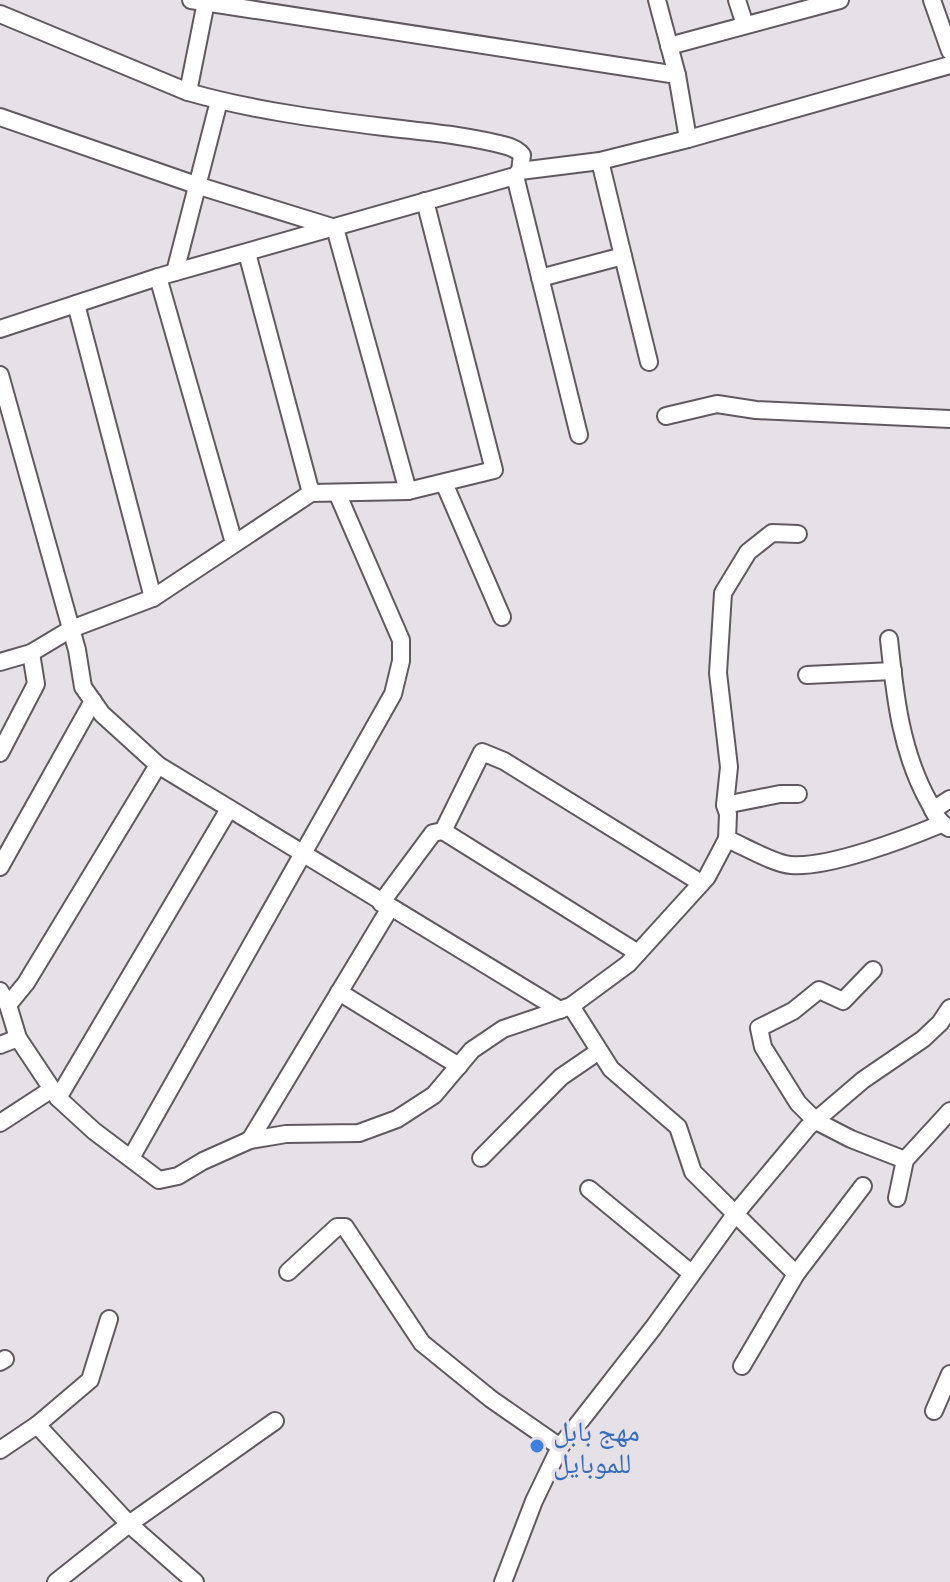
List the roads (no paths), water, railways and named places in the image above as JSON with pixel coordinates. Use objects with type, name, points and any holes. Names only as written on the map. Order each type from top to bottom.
[{"type":"street","points":[[657,0],[677,75],[688,139]]},
{"type":"street","points":[[737,0],[745,25]]},
{"type":"street","points":[[669,46],[836,0]]},
{"type":"street","points":[[932,0],[950,51]]},
{"type":"street","points":[[188,92],[198,1],[677,75]]},
{"type":"street","points":[[0,14],[188,92],[219,101],[457,136],[518,150],[522,155],[518,173],[540,278],[579,435]]},
{"type":"street","points":[[0,329],[158,277],[518,173],[600,161],[688,139],[950,65]]},
{"type":"street","points":[[175,272],[219,101]]},
{"type":"street","points":[[0,117],[196,185],[335,228]]},
{"type":"street","points":[[600,161],[649,362]]},
{"type":"street","points":[[0,662],[31,653],[71,629],[153,598],[311,493],[338,495],[408,491],[494,470],[425,201]]},
{"type":"street","points":[[335,228],[408,491]]},
{"type":"street","points":[[247,253],[311,493]]},
{"type":"street","points":[[540,278],[623,256]]},
{"type":"street","points":[[158,277],[234,543]]},
{"type":"street","points":[[76,304],[153,598]]},
{"type":"street","points":[[0,375],[71,629],[83,687],[102,714],[158,765],[386,905],[565,1008],[611,1069],[678,1127],[693,1172],[796,1274]]},
{"type":"street","points":[[666,416],[717,404],[756,410],[950,419]]},
{"type":"street","points":[[444,483],[502,617]]},
{"type":"street","points":[[131,1158],[393,694],[401,661],[401,640],[338,495]]},
{"type":"street","points":[[158,765],[26,983],[4,998],[18,1038],[55,1093],[94,1131],[159,1180],[178,1176],[250,1140],[286,1134],[359,1133],[397,1119],[434,1095],[472,1050],[503,1029],[565,1008],[628,964],[701,883],[727,839],[728,814],[725,805],[729,767],[718,673],[723,593],[748,552],[772,533],[798,534]]},
{"type":"street","points":[[889,639],[904,746],[917,781],[941,821]]},
{"type":"street","points":[[0,753],[36,684],[31,653]]},
{"type":"street","points":[[807,675],[893,671]]},
{"type":"street","points":[[0,867],[93,701]]},
{"type":"street","points":[[443,831],[482,752],[504,761],[701,883]]},
{"type":"street","points":[[725,805],[780,794],[798,794]]},
{"type":"street","points":[[727,839],[789,866],[815,863],[891,844],[941,821],[950,799]]},
{"type":"street","points":[[0,1123],[55,1093],[229,809]]},
{"type":"street","points":[[250,1140],[339,992],[386,905],[433,833],[443,831],[638,953]]},
{"type":"street","points":[[873,970],[843,1001],[819,990],[793,1011],[759,1028],[763,1047],[798,1103],[816,1121],[851,1139],[905,1160]]},
{"type":"street","points":[[339,992],[459,1066]]},
{"type":"street","points":[[503,1582],[534,1501],[560,1447],[653,1328],[736,1213],[816,1121],[863,1080],[923,1039],[950,1008]]},
{"type":"street","points":[[0,1045],[18,1038]]},
{"type":"street","points":[[481,1158],[561,1077],[599,1051]]},
{"type":"street","points":[[897,1198],[905,1160],[950,1111]]},
{"type":"street","points":[[742,1366],[796,1274],[863,1186]]},
{"type":"street","points":[[589,1189],[691,1273]]},
{"type":"street","points":[[288,1272],[337,1227],[345,1227],[422,1343],[491,1399],[560,1447]]},
{"type":"street","points":[[0,1450],[37,1425],[90,1380],[109,1319]]},
{"type":"street","points":[[934,1411],[950,1374]]},
{"type":"street","points":[[56,1582],[129,1524],[275,1421]]},
{"type":"street","points":[[37,1425],[129,1524],[195,1582]]},
{"type":"place","name":"مهج بابل للموبايل","points":[[537,1446]]}]
